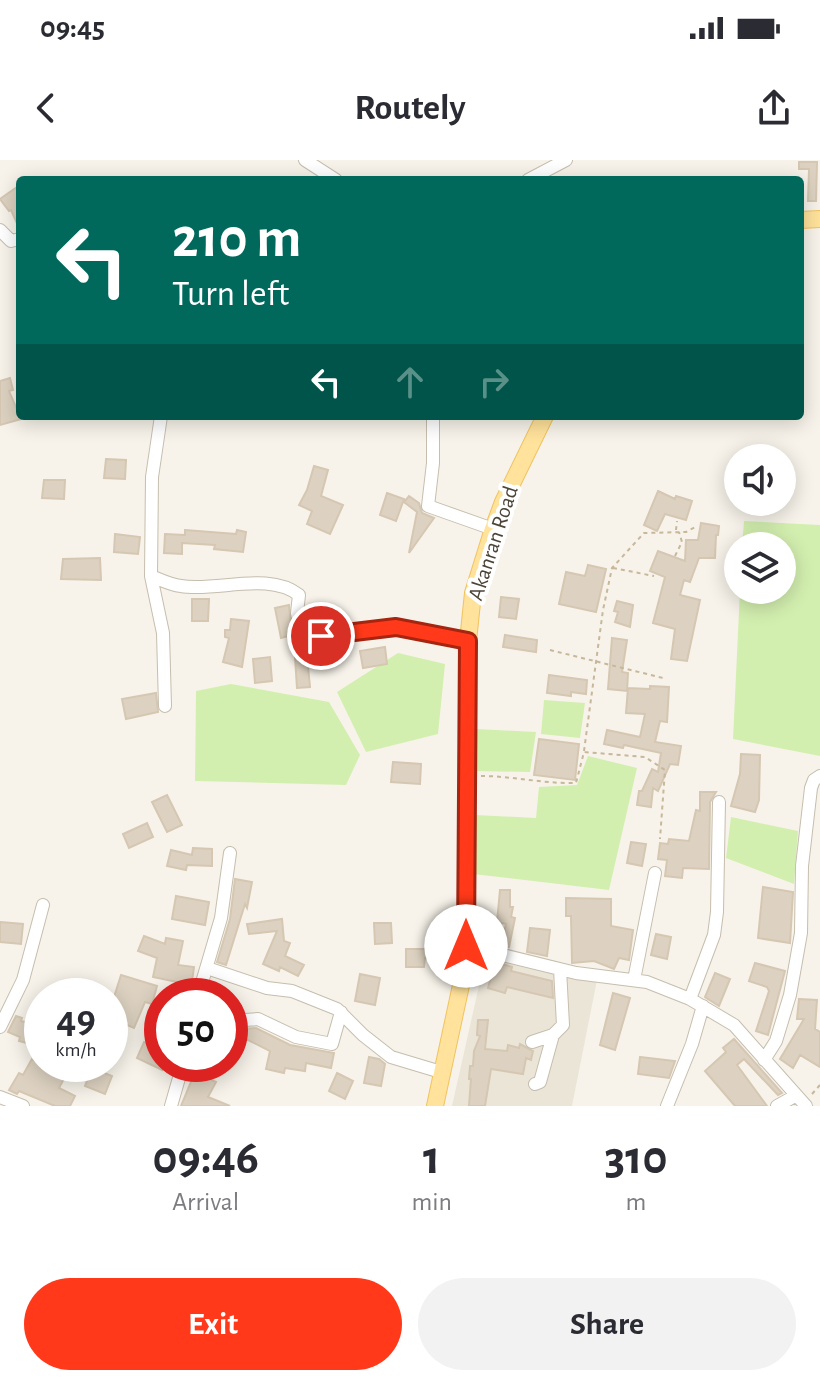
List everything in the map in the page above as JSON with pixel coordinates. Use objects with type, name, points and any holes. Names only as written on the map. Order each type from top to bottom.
[{"type":"main road","name":"Akanran Road","points":[[435,1106],[466,962],[468,641],[473,593],[503,502],[543,420]]},
{"type":"street","points":[[536,176],[566,160]]},
{"type":"street","points":[[308,163],[329,176]]},
{"type":"street","points":[[0,230],[11,241],[16,240]]},
{"type":"street","points":[[160,420],[152,477],[151,576],[163,633],[165,706]]},
{"type":"street","points":[[433,420],[433,463],[428,506],[493,529]]},
{"type":"street","points":[[151,576],[182,586],[287,586],[299,595],[297,613],[302,639],[396,627],[468,641]]},
{"type":"street","points":[[764,1060],[776,1041],[790,995],[801,933],[802,866],[811,788],[820,776]]},
{"type":"street","points":[[690,999],[716,924],[719,802]]},
{"type":"street","points":[[204,978],[221,918],[230,853]]},
{"type":"street","points":[[634,980],[655,873]]},
{"type":"street","points":[[0,1027],[23,980],[43,905]]},
{"type":"street","points":[[466,946],[560,969],[647,982],[690,999],[734,1025],[801,1102]]},
{"type":"street","points":[[207,968],[267,988],[292,991],[341,1012],[391,1057],[441,1072]]},
{"type":"street","points":[[532,1042],[553,1035],[563,1025],[560,969]]},
{"type":"street","points":[[667,1106],[692,1044],[703,1006]]},
{"type":"street","points":[[248,1020],[258,1019],[296,1037],[332,1044],[341,1012]]},
{"type":"street","points":[[535,1084],[540,1082],[553,1035]]},
{"type":"street","points":[[171,1106],[178,1082]]},
{"type":"street","points":[[6,1101],[23,1106]]},
{"type":"street","points":[[777,1106],[801,1102]]},
{"type":"path","points":[[675,556],[682,542],[677,521]]},
{"type":"path","points":[[467,776],[513,776],[557,784],[576,783],[584,752],[612,568],[644,533],[686,532],[697,526]]},
{"type":"path","points":[[612,568],[654,576]]},
{"type":"path","points":[[550,650],[663,678]]},
{"type":"path","points":[[584,752],[645,757],[665,770],[660,839]]},
{"type":"path","points":[[801,1102],[820,1085]]},
{"type":"shaded area","points":[[487,950],[598,975],[572,1106],[452,1106]]},
{"type":"green space","points":[[744,521],[820,525],[820,756],[733,739],[739,604],[796,604],[796,532],[743,532]]},
{"type":"green space","points":[[398,653],[445,664],[438,734],[366,752],[337,692]]},
{"type":"green space","points":[[231,684],[329,702],[360,755],[346,785],[195,781],[196,691]]},
{"type":"green space","points":[[544,700],[585,703],[580,738],[541,734]]},
{"type":"green space","points":[[476,729],[536,732],[530,772],[474,771]]},
{"type":"green space","points":[[588,756],[637,768],[609,890],[473,874],[475,815],[536,818],[539,787],[577,785]]},
{"type":"green space","points":[[731,817],[798,831],[794,884],[726,858]]},
{"type":"building","points":[[799,162],[817,162],[816,201],[808,201],[809,169],[799,169]]},
{"type":"building","points":[[16,188],[16,221],[11,210],[0,199]]},
{"type":"building","points":[[10,378],[13,390],[9,391],[18,420],[0,425],[0,381]]},
{"type":"building","points":[[106,459],[126,460],[125,479],[104,478]]},
{"type":"building","points":[[314,466],[328,470],[321,496],[343,505],[330,534],[307,524],[312,511],[299,505]]},
{"type":"building","points":[[44,480],[65,480],[64,499],[42,498]]},
{"type":"building","points":[[658,491],[675,499],[676,496],[692,501],[686,520],[665,514],[657,531],[644,525]]},
{"type":"building","points":[[387,493],[404,499],[396,521],[380,515]]},
{"type":"building","points":[[409,496],[419,503],[422,513],[434,518],[409,553],[417,512],[404,502]]},
{"type":"building","points":[[701,523],[719,526],[715,558],[699,558],[690,582],[684,580],[680,595],[700,600],[687,661],[671,659],[675,629],[653,623],[665,577],[650,571],[658,551],[685,561],[686,540],[698,540]]},
{"type":"building","points":[[185,530],[246,532],[243,552],[214,549],[215,545],[182,543],[182,554],[164,553],[165,534],[185,535]]},
{"type":"building","points":[[115,534],[140,537],[138,554],[114,552]]},
{"type":"building","points":[[100,558],[101,580],[61,579],[63,559]]},
{"type":"building","points":[[588,565],[606,569],[596,612],[559,604],[566,572],[585,576]]},
{"type":"building","points":[[501,597],[519,599],[516,619],[499,617]]},
{"type":"building","points":[[192,599],[209,599],[208,621],[192,621]]},
{"type":"building","points":[[617,601],[633,605],[630,627],[615,622]]},
{"type":"building","points":[[289,605],[292,635],[281,638],[275,608]]},
{"type":"building","points":[[231,619],[249,621],[242,667],[223,662],[229,638],[225,637],[225,630],[230,630]]},
{"type":"building","points":[[505,635],[537,640],[536,652],[503,647]]},
{"type":"building","points":[[612,638],[627,640],[622,672],[628,673],[627,691],[608,689]]},
{"type":"building","points":[[385,647],[387,664],[363,668],[360,651]]},
{"type":"building","points":[[307,656],[310,687],[297,688],[295,657]]},
{"type":"building","points":[[270,657],[272,681],[255,683],[253,659]]},
{"type":"building","points":[[549,675],[587,680],[586,694],[547,693]]},
{"type":"building","points":[[650,686],[669,687],[667,722],[660,721],[655,742],[681,746],[678,765],[670,764],[658,791],[653,788],[651,807],[637,805],[639,791],[642,791],[652,769],[658,772],[661,753],[604,744],[607,730],[640,737],[645,714],[626,713],[628,688],[650,689]]},
{"type":"building","points":[[156,693],[158,712],[126,719],[122,699]]},
{"type":"building","points":[[539,739],[579,744],[575,780],[534,775]]},
{"type":"building","points":[[741,754],[760,755],[759,800],[755,812],[731,806],[740,774]]},
{"type":"building","points":[[393,762],[421,764],[420,784],[391,782]]},
{"type":"building","points":[[700,792],[716,792],[710,802],[709,869],[683,868],[682,878],[665,876],[667,860],[658,859],[660,843],[668,844],[669,839],[689,841],[696,810],[700,811]]},
{"type":"building","points":[[167,795],[182,825],[167,832],[152,802]]},
{"type":"building","points":[[147,823],[153,837],[129,848],[123,834]]},
{"type":"building","points":[[631,842],[646,844],[642,866],[627,863]]},
{"type":"building","points":[[193,848],[212,849],[212,866],[187,865],[186,870],[167,866],[171,850],[192,855]]},
{"type":"building","points":[[235,879],[252,882],[247,908],[245,904],[226,965],[217,962],[230,919]]},
{"type":"building","points":[[763,887],[793,892],[790,943],[758,938]]},
{"type":"building","points":[[500,890],[510,890],[511,917],[515,918],[509,947],[501,945],[506,924],[497,922]]},
{"type":"building","points":[[176,896],[209,902],[205,925],[172,919]]},
{"type":"building","points":[[566,898],[611,899],[611,926],[633,930],[629,960],[619,958],[614,969],[594,961],[572,963],[571,916],[566,916]]},
{"type":"building","points":[[282,919],[284,941],[290,943],[285,956],[304,965],[298,976],[280,967],[279,971],[263,964],[277,931],[249,934],[247,924]]},
{"type":"building","points":[[0,922],[23,924],[21,944],[0,942]]},
{"type":"building","points":[[374,923],[391,923],[392,943],[375,944]]},
{"type":"building","points":[[530,928],[550,930],[547,956],[527,952]]},
{"type":"building","points":[[656,934],[671,937],[667,959],[651,955]]},
{"type":"building","points":[[144,936],[165,944],[166,938],[183,941],[178,965],[194,967],[192,978],[153,977],[157,958],[138,951]]},
{"type":"building","points":[[434,946],[444,946],[444,959],[425,958],[424,967],[406,967],[406,949],[434,949]]},
{"type":"building","points":[[495,962],[512,967],[511,971],[552,981],[553,998],[507,987],[505,993],[488,988]]},
{"type":"building","points":[[755,963],[785,971],[768,1035],[756,1031],[769,991],[767,987],[749,981]]},
{"type":"building","points":[[715,973],[730,979],[719,1006],[705,997]]},
{"type":"building","points":[[360,974],[380,978],[375,1005],[355,1001]]},
{"type":"building","points":[[121,975],[144,982],[144,1004],[134,1028],[128,1025],[128,978],[120,978]]},
{"type":"building","points":[[613,993],[630,998],[615,1050],[600,1045]]},
{"type":"building","points":[[799,999],[817,1000],[815,1029],[820,1032],[820,1067],[800,1055],[793,1068],[780,1059],[804,1019],[797,1019]]},
{"type":"building","points":[[16,1016],[22,1018],[24,1042],[8,1032]]},
{"type":"building","points":[[478,1020],[488,1020],[485,1049],[507,1051],[508,1045],[519,1048],[520,1044],[533,1051],[531,1060],[526,1058],[523,1074],[491,1069],[485,1106],[469,1106],[470,1066],[473,1066],[474,1051],[480,1036],[477,1035]]},
{"type":"building","points":[[256,1028],[290,1045],[334,1053],[331,1068],[306,1063],[305,1071],[285,1068],[284,1073],[266,1069],[270,1051],[248,1040],[248,1029]]},
{"type":"building","points":[[734,1039],[782,1093],[778,1095],[744,1059],[737,1065],[767,1106],[735,1106],[705,1071],[726,1052],[723,1048]]},
{"type":"building","points":[[144,1042],[144,1061],[137,1058]]},
{"type":"building","points":[[369,1057],[385,1064],[381,1086],[364,1083]]},
{"type":"building","points":[[640,1057],[675,1061],[669,1078],[638,1074]]},
{"type":"building","points":[[19,1073],[23,1075],[24,1082],[62,1082],[59,1088],[75,1096],[70,1106],[55,1106],[9,1090]]},
{"type":"building","points":[[337,1073],[353,1081],[345,1099],[329,1091]]},
{"type":"building","points":[[87,1082],[110,1082],[105,1094],[85,1086]]},
{"type":"building","points":[[191,1082],[216,1082],[208,1097],[230,1106],[181,1106]]},
{"type":"route","points":[[321,636],[396,627],[468,641],[466,946]]}]
